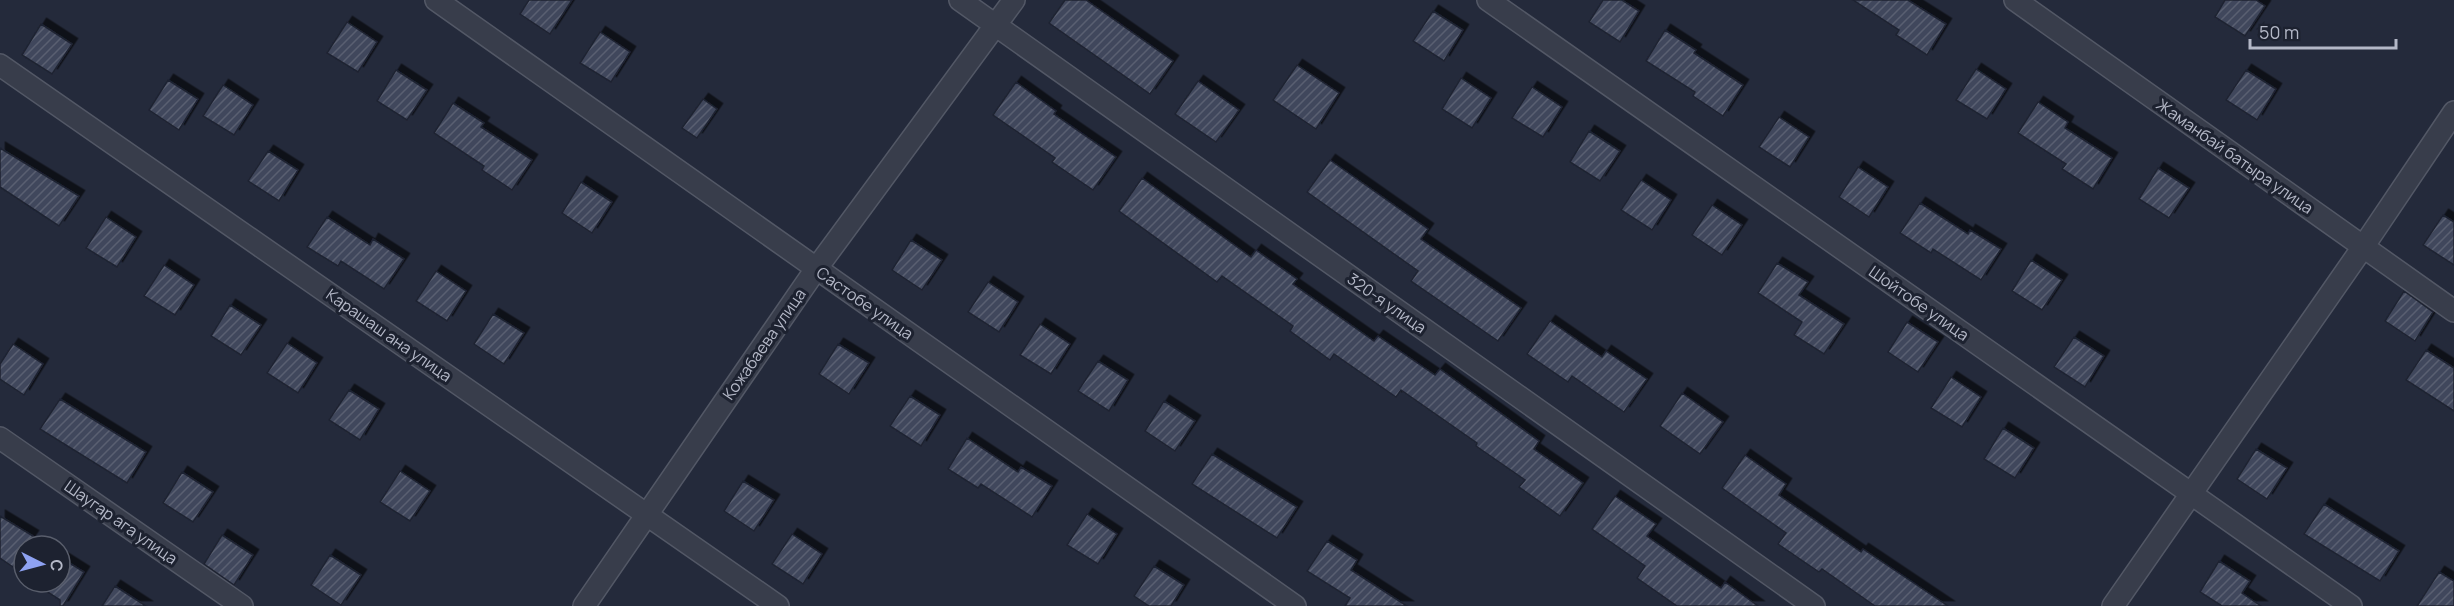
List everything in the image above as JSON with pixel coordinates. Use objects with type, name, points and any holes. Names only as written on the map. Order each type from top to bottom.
[{"type":"street","name":"Састобе улица","points":[[435,0],[1295,606]]},
{"type":"street","name":"320-я улица","points":[[960,0],[1815,606]]},
{"type":"street","name":"Кожабаева улица","points":[[584,606],[816,268],[1014,0]]},
{"type":"street","name":"Шойтобе улица","points":[[1488,0],[2351,606]]},
{"type":"street","name":"Жаманбай батыра улица","points":[[2015,0],[2454,311]]},
{"type":"street","name":"Карашаш ана улица","points":[[0,65],[778,606]]},
{"type":"street","points":[[2113,606],[2363,247],[2454,112]]},
{"type":"street","name":"Шаугар ага улица","points":[[0,438],[242,606]]},
{"type":"building","points":[[529,0],[572,0],[550,34],[520,14]]},
{"type":"building","points":[[1065,0],[1086,0],[1173,61],[1150,94],[1049,23]]},
{"type":"building","points":[[1603,0],[1622,0],[1639,11],[1620,42],[1589,22]]},
{"type":"building","points":[[1853,0],[1908,0],[1946,24],[1927,55],[1896,35],[1899,30]]},
{"type":"building","points":[[2225,0],[2256,0],[2265,6],[2245,36],[2215,17]]},
{"type":"building","points":[[1433,11],[1463,30],[1444,61],[1413,41]]},
{"type":"building","points":[[347,22],[377,42],[358,72],[327,53]]},
{"type":"building","points":[[41,24],[72,44],[52,74],[22,55]]},
{"type":"building","points":[[1665,30],[1696,50],[1694,53],[1743,85],[1723,116],[1693,96],[1695,92],[1646,61]]},
{"type":"building","points":[[600,32],[630,52],[611,82],[580,63]]},
{"type":"building","points":[[1297,65],[1339,93],[1316,129],[1273,100]]},
{"type":"building","points":[[1976,69],[2006,89],[1987,119],[1956,100]]},
{"type":"building","points":[[396,70],[427,90],[407,120],[377,101]]},
{"type":"building","points":[[2246,70],[2276,89],[2257,120],[2226,100]]},
{"type":"building","points":[[1461,78],[1491,98],[1472,128],[1442,109]]},
{"type":"building","points":[[168,80],[198,99],[179,130],[149,110]]},
{"type":"building","points":[[1198,81],[1239,110],[1216,142],[1175,114]]},
{"type":"building","points":[[1016,82],[1056,111],[1054,114],[1116,157],[1093,190],[1052,162],[1055,158],[993,115]]},
{"type":"building","points":[[223,85],[253,105],[234,135],[203,116]]},
{"type":"building","points":[[1532,87],[1562,107],[1543,137],[1512,118]]},
{"type":"building","points":[[703,99],[717,109],[697,138],[682,128]]},
{"type":"building","points":[[2038,102],[2068,122],[2065,128],[2112,158],[2093,189],[2062,169],[2066,164],[2018,133]]},
{"type":"building","points":[[453,103],[484,123],[481,127],[532,160],[512,190],[482,170],[484,166],[434,133]]},
{"type":"building","points":[[1779,117],[1809,137],[1790,167],[1759,147]]},
{"type":"building","points":[[1589,131],[1620,151],[1600,181],[1570,162]]},
{"type":"building","points":[[0,148],[79,196],[59,226],[0,187]]},
{"type":"building","points":[[268,151],[298,170],[279,201],[248,181]]},
{"type":"building","points":[[1330,160],[1428,229],[1421,239],[1521,308],[1498,341],[1411,281],[1418,271],[1307,192]]},
{"type":"building","points":[[1858,167],[1888,187],[1869,217],[1839,197]]},
{"type":"building","points":[[2158,168],[2189,188],[2169,218],[2139,199]]},
{"type":"building","points":[[1142,178],[1251,257],[1256,250],[1297,279],[1293,284],[1374,341],[1378,336],[1435,375],[1440,369],[1539,441],[1534,449],[1583,483],[1560,516],[1519,487],[1525,480],[1401,390],[1396,397],[1334,354],[1330,360],[1290,331],[1293,326],[1222,276],[1217,282],[1119,211]]},
{"type":"building","points":[[1641,180],[1671,200],[1652,230],[1621,210]]},
{"type":"building","points":[[581,182],[612,202],[592,233],[562,213]]},
{"type":"building","points":[[1920,203],[1968,234],[1970,230],[2001,249],[1981,280],[1933,249],[1931,253],[1900,233]]},
{"type":"building","points":[[1712,205],[1742,225],[1722,255],[1692,235]]},
{"type":"building","points":[[2443,215],[2454,222],[2454,265],[2423,245]]},
{"type":"building","points":[[106,217],[136,237],[117,267],[86,248]]},
{"type":"building","points":[[327,217],[370,245],[373,239],[404,259],[384,289],[341,261],[338,266],[307,247]]},
{"type":"building","points":[[911,240],[942,260],[922,290],[892,270]]},
{"type":"building","points":[[2031,260],[2062,280],[2042,310],[2012,291]]},
{"type":"building","points":[[1777,263],[1808,282],[1799,295],[1844,324],[1824,354],[1794,335],[1802,322],[1758,293]]},
{"type":"building","points":[[164,265],[194,285],[175,315],[144,296]]},
{"type":"building","points":[[436,271],[466,291],[447,321],[416,301]]},
{"type":"building","points":[[988,282],[1018,302],[999,332],[968,312]]},
{"type":"building","points":[[2404,291],[2433,312],[2415,341],[2385,321]]},
{"type":"building","points":[[230,305],[261,325],[241,355],[211,336]]},
{"type":"building","points":[[493,314],[524,333],[504,364],[474,344]]},
{"type":"building","points":[[1550,321],[1602,357],[1606,351],[1647,379],[1624,412],[1572,376],[1568,382],[1527,354]]},
{"type":"building","points":[[1907,322],[1938,342],[1918,372],[1888,352]]},
{"type":"building","points":[[1040,324],[1070,344],[1051,374],[1020,355]]},
{"type":"building","points":[[2074,337],[2104,356],[2085,387],[2054,367]]},
{"type":"building","points":[[287,343],[317,363],[298,393],[267,373]]},
{"type":"building","points":[[13,344],[43,364],[24,395],[0,379],[0,364]]},
{"type":"building","points":[[838,344],[869,363],[849,394],[819,374]]},
{"type":"building","points":[[2426,350],[2454,368],[2454,411],[2406,380]]},
{"type":"building","points":[[1098,361],[1128,380],[1109,411],[1078,391]]},
{"type":"building","points":[[1951,377],[1981,397],[1962,427],[1931,408]]},
{"type":"building","points":[[349,390],[379,409],[360,440],[329,420]]},
{"type":"building","points":[[1682,393],[1723,422],[1700,454],[1660,426]]},
{"type":"building","points":[[910,396],[940,415],[921,446],[890,426]]},
{"type":"building","points":[[60,399],[146,452],[127,483],[40,429]]},
{"type":"building","points":[[1164,401],[1195,421],[1175,451],[1145,431]]},
{"type":"building","points":[[2003,428],[2034,448],[2015,478],[1984,459]]},
{"type":"building","points":[[967,438],[1018,472],[1021,467],[1052,486],[1032,517],[981,484],[978,488],[948,469]]},
{"type":"building","points":[[2256,449],[2287,468],[2267,499],[2237,479]]},
{"type":"building","points":[[1212,454],[1297,507],[1277,538],[1192,484]]},
{"type":"building","points":[[1745,455],[1786,484],[1779,495],[1861,552],[1863,549],[1948,606],[1875,606],[1822,569],[1819,572],[1778,544],[1786,533],[1722,488]]},
{"type":"building","points":[[400,471],[430,491],[410,521],[380,502]]},
{"type":"building","points":[[182,472],[213,492],[193,522],[163,503]]},
{"type":"building","points":[[743,481],[774,500],[754,531],[724,511]]},
{"type":"building","points":[[1615,496],[1656,524],[1647,536],[1721,588],[1725,582],[1758,606],[1677,606],[1637,578],[1645,566],[1592,529]]},
{"type":"building","points":[[2324,504],[2399,551],[2380,581],[2304,534]]},
{"type":"building","points":[[1087,514],[1117,534],[1098,564],[1067,545]]},
{"type":"building","points":[[0,516],[30,534],[12,534],[12,566],[0,558]]},
{"type":"building","points":[[792,534],[822,554],[803,584],[772,564]]},
{"type":"building","points":[[222,535],[253,555],[234,585],[204,564]]},
{"type":"building","points":[[1327,541],[1357,560],[1351,570],[1407,606],[1345,606],[1350,598],[1307,571]]},
{"type":"building","points":[[330,555],[361,575],[341,605],[311,585]]},
{"type":"building","points":[[2219,561],[2250,581],[2242,593],[2261,606],[2222,606],[2200,592]]},
{"type":"building","points":[[72,564],[84,572],[72,591]]},
{"type":"building","points":[[1154,566],[1184,585],[1171,606],[1149,606],[1134,596]]},
{"type":"building","points":[[2439,572],[2454,581],[2454,606],[2417,606]]},
{"type":"building","points":[[115,586],[146,606],[102,606]]},
{"type":"building","points":[[51,594],[70,594],[63,606],[60,606],[60,600]]}]
